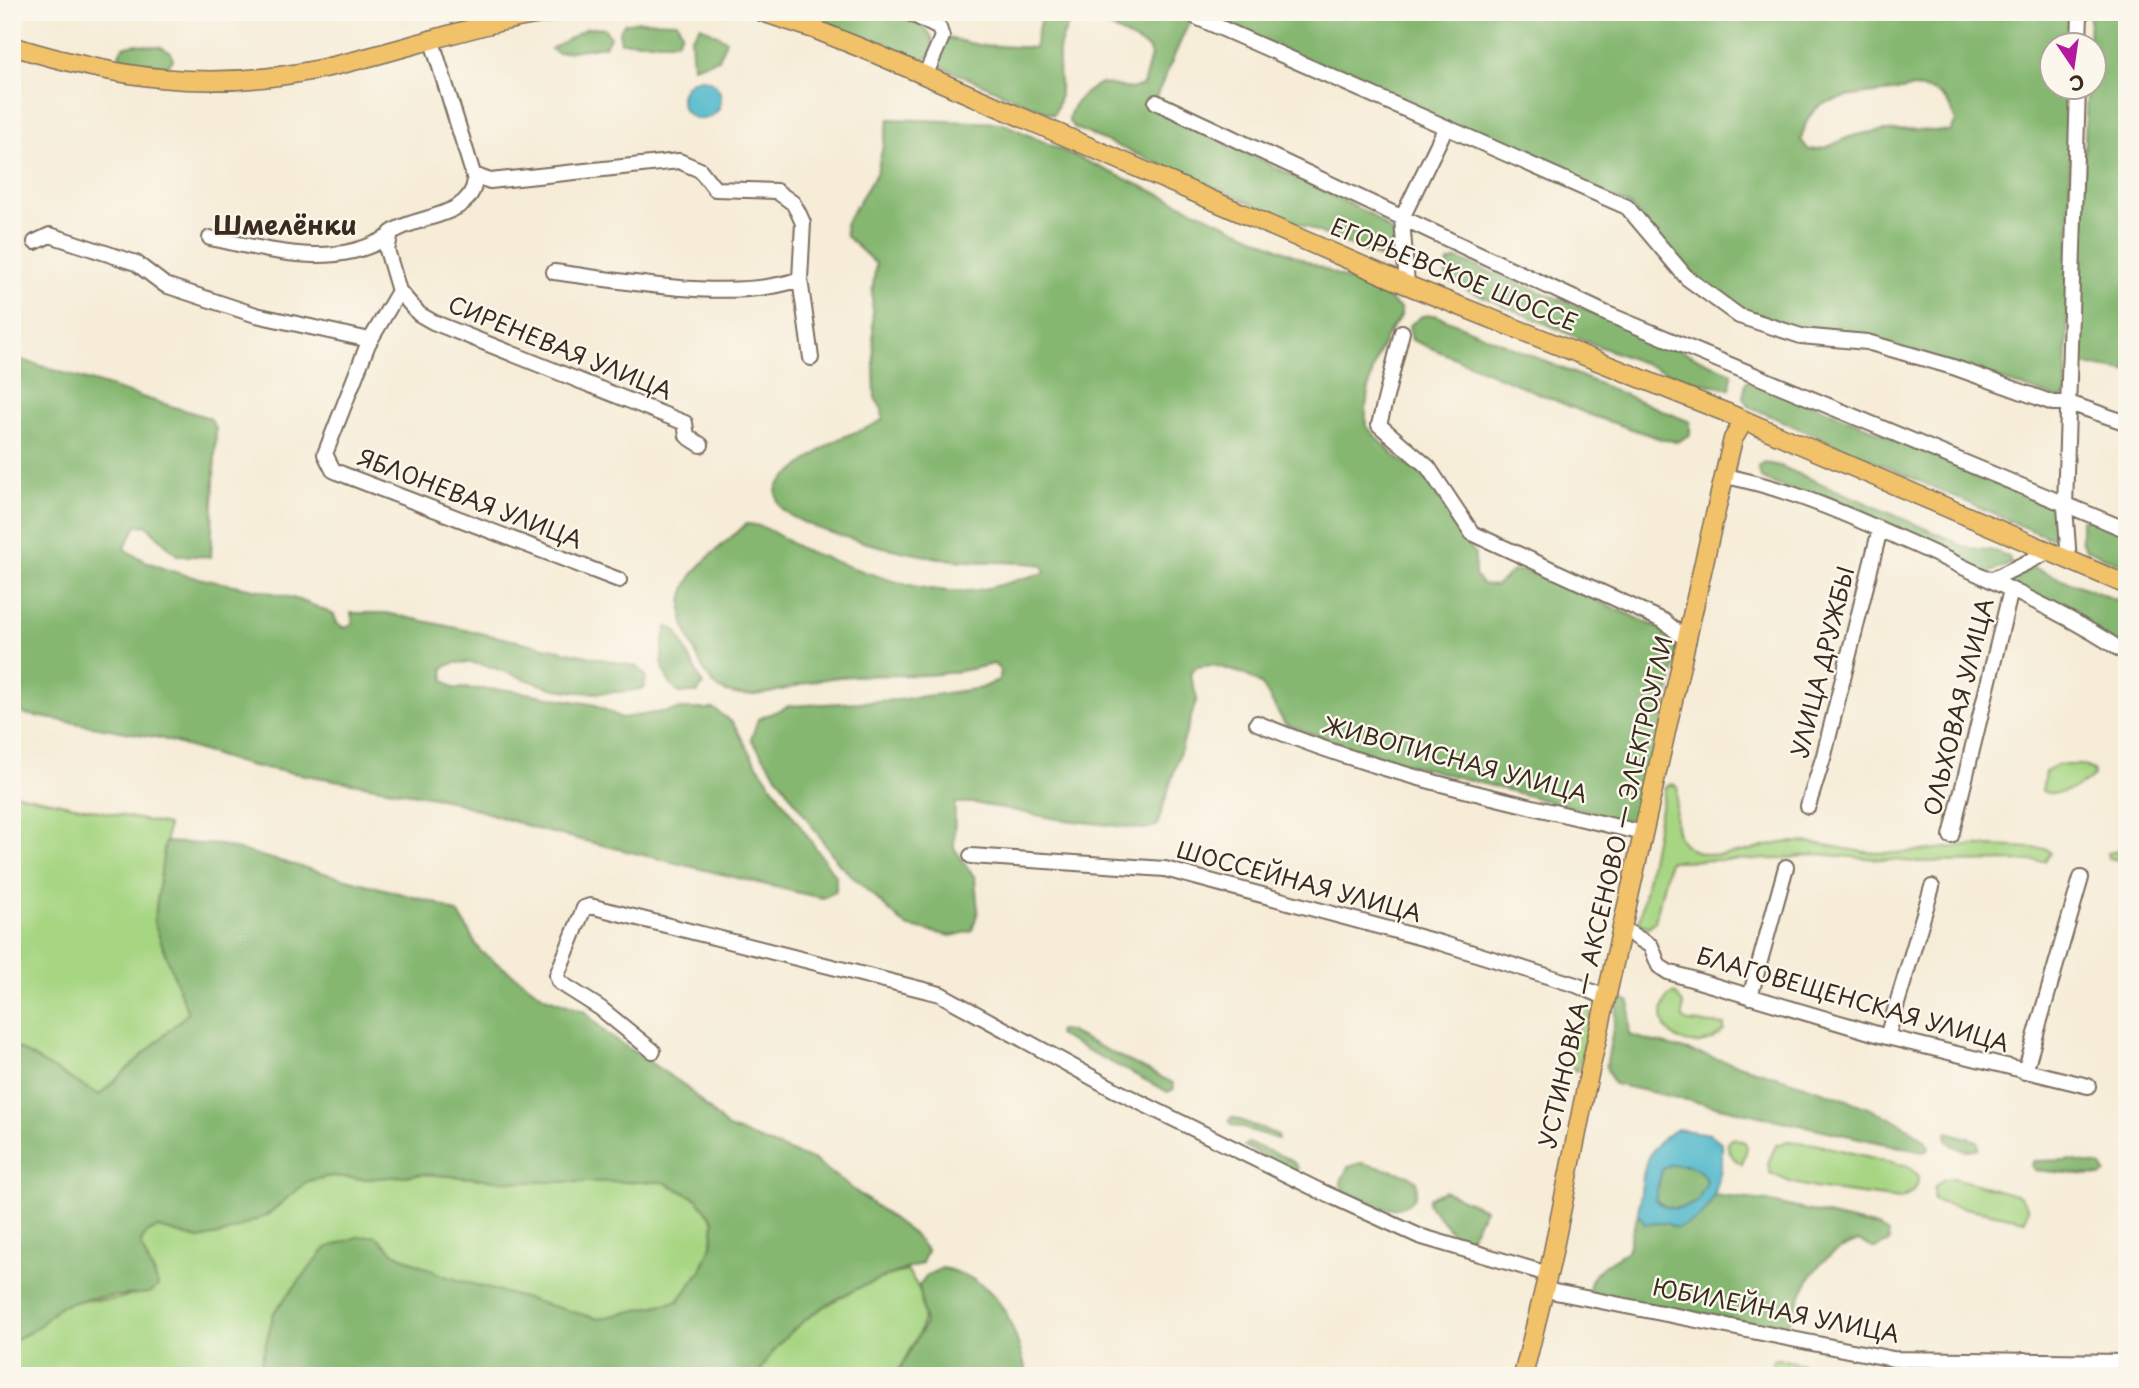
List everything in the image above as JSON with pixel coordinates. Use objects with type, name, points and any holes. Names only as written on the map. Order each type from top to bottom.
[{"type":"main road","points":[[12,46],[110,73],[164,79],[220,80],[285,75],[318,69],[509,19],[553,12]]},
{"type":"main road","name":"ЕГОРЬЕВСКОЕ ШОССЕ","points":[[762,12],[814,29],[1407,285],[1744,421],[2127,585]]},
{"type":"main road","name":"УСТИНОВКА — АКСЕНОВО — ЭЛЕКТРОУГЛИ","points":[[1523,1376],[1733,439],[1744,421]]},
{"type":"street","points":[[908,12],[939,29],[942,37],[925,76]]},
{"type":"street","points":[[2079,32],[2080,12]]},
{"type":"street","points":[[1196,17],[1627,207],[1687,278],[1739,316],[1768,328],[1801,336],[1867,342],[1953,367],[2053,403],[2069,403],[2127,423]]},
{"type":"street","points":[[210,238],[318,258],[368,249],[398,228],[453,211],[474,189],[474,175],[431,38]]},
{"type":"street","points":[[1156,102],[1605,313],[2065,507],[2127,530]]},
{"type":"street","points":[[2069,561],[2065,507],[2078,102]]},
{"type":"street","points":[[1407,285],[1402,219],[1446,127]]},
{"type":"street","points":[[474,175],[490,181],[679,161],[700,170],[715,189],[776,191],[793,203],[803,223],[800,279],[811,358]]},
{"type":"street","points":[[35,242],[50,234],[89,245],[136,263],[165,285],[256,315],[370,340]]},
{"type":"street","points":[[388,237],[387,250],[398,291]]},
{"type":"street","points":[[554,272],[675,289],[765,286],[800,279]]},
{"type":"street","name":"ЯБЛОНЕВАЯ УЛИЦА","points":[[398,291],[370,340],[325,454],[333,470],[619,580]]},
{"type":"street","name":"СИРЕНЕВАЯ УЛИЦА","points":[[398,291],[419,314],[433,322],[685,423],[687,436],[701,445]]},
{"type":"street","points":[[1402,331],[1379,425],[1428,467],[1472,533],[1664,621],[1688,641]]},
{"type":"street","points":[[1725,476],[1761,483],[1880,529],[2011,590],[2103,638],[2127,654]]},
{"type":"street","name":"УЛИЦА ДРУЖБЫ","points":[[1808,806],[1824,755],[1880,529]]},
{"type":"street","points":[[1990,580],[2048,552]]},
{"type":"street","name":"ОЛЬХОВАЯ УЛИЦА","points":[[1951,836],[2011,590]]},
{"type":"street","name":"ЖИВОПИСНАЯ УЛИЦА","points":[[1257,723],[1311,746],[1417,779],[1643,833]]},
{"type":"street","name":"ШОССЕЙНАЯ УЛИЦА","points":[[971,856],[1165,869],[1441,943],[1576,985],[1607,998]]},
{"type":"street","points":[[1750,997],[1786,867]]},
{"type":"street","points":[[2025,1072],[2081,878]]},
{"type":"street","points":[[1886,1037],[1932,887]]},
{"type":"street","name":"ЮБИЛЕЙНАЯ УЛИЦА","points":[[653,1051],[600,1008],[559,982],[557,975],[584,908],[590,906],[940,994],[1191,1129],[1318,1190],[1419,1236],[1546,1282],[1893,1359],[2127,1362]]},
{"type":"street","name":"БЛАГОВЕЩЕНСКАЯ УЛИЦА","points":[[1623,929],[1651,946],[1660,966],[1668,972],[1886,1037],[2088,1086]]},
{"type":"street","points":[[2020,1376],[2024,1360]]},
{"type":"green space","points":[[803,12],[854,12],[896,17],[913,22],[926,30],[933,41],[933,48],[929,56],[920,62]]},
{"type":"green space","points":[[1042,12],[1078,12],[1073,14],[1060,45],[1060,90],[1053,115],[935,64],[947,38],[979,45],[1034,48]]},
{"type":"green space","points":[[1083,12],[2073,12],[2073,32],[2038,32],[2038,102],[2072,102],[2066,395],[2060,399],[1949,363],[1764,324],[1712,295],[1629,205],[1193,13],[1152,106],[1370,214],[1393,233],[1395,248],[1389,262],[1075,128],[1069,122],[1072,109],[1079,98],[1101,83],[1131,89],[1143,85],[1151,56],[1148,48]],"holes":[[[1913,88],[1931,90],[1942,96],[1949,106],[1956,122],[1950,132],[1880,131],[1849,137],[1823,148],[1809,150],[1801,140],[1809,117],[1822,105],[1861,95]]]},
{"type":"green space","points":[[2090,12],[2127,12],[2127,371],[2076,364],[2086,102],[2108,102],[2108,32],[2089,32]]},
{"type":"green space","points":[[639,21],[677,22],[682,32],[677,42],[621,42],[619,32],[624,24]]},
{"type":"green space","points":[[701,26],[726,40],[719,59],[693,67],[691,38]]},
{"type":"green space","points":[[587,28],[604,28],[610,37],[605,46],[558,53],[551,49]]},
{"type":"green space","points":[[136,44],[161,47],[171,53],[173,60],[168,66],[124,64],[119,54],[123,47]]},
{"type":"green space","points":[[889,119],[1002,123],[1386,297],[1401,309],[1401,316],[1385,340],[1374,368],[1367,397],[1366,426],[1395,456],[1426,477],[1475,555],[1475,576],[1482,584],[1495,586],[1513,571],[1531,571],[1657,627],[1675,639],[1678,654],[1642,811],[1634,820],[1620,820],[1356,750],[1285,724],[1262,685],[1244,674],[1213,665],[1196,667],[1190,674],[1197,698],[1157,826],[1144,829],[1057,819],[974,803],[955,803],[954,848],[975,878],[978,911],[972,931],[951,936],[906,926],[839,864],[751,739],[758,719],[789,706],[897,700],[982,688],[999,680],[1001,671],[994,664],[934,674],[832,678],[757,695],[732,693],[720,689],[706,674],[683,620],[682,602],[686,587],[694,574],[704,561],[746,524],[763,527],[801,548],[848,566],[891,580],[936,590],[977,590],[1045,573],[1043,565],[947,559],[862,542],[816,528],[784,511],[780,506],[777,487],[786,478],[835,441],[883,419],[882,409],[875,398],[872,294],[876,264],[846,236],[845,224],[877,172]]},
{"type":"green space","points":[[1457,259],[1592,312],[1732,373],[1730,389],[1687,380],[1588,342],[1452,283],[1446,275],[1448,262]]},
{"type":"green space","points":[[1435,315],[1690,422],[1690,435],[1679,441],[1664,440],[1590,415],[1412,340],[1409,326],[1422,316]]},
{"type":"green space","points":[[12,357],[210,418],[216,429],[211,557],[177,555],[146,525],[136,526],[124,549],[174,572],[308,603],[334,615],[337,623],[344,628],[353,623],[351,613],[386,613],[638,667],[646,676],[644,688],[601,693],[557,689],[483,665],[454,663],[443,668],[444,680],[453,688],[509,690],[596,705],[621,718],[682,709],[714,709],[733,723],[754,760],[836,877],[836,891],[823,898],[804,894],[540,830],[445,799],[247,765],[160,738],[12,712]]},
{"type":"green space","points":[[1753,379],[2050,504],[2057,511],[2058,534],[2054,538],[2047,537],[1750,407],[1743,398],[1746,382]]},
{"type":"green space","points":[[1765,463],[1780,466],[1964,547],[2001,553],[2009,557],[2011,564],[1985,574],[1761,478],[1758,466]]},
{"type":"green space","points":[[2087,519],[2127,533],[2127,567],[2086,549],[2081,540],[2081,520]]},
{"type":"green space","points":[[2033,568],[2127,604],[2127,649],[2009,585],[2012,577]]},
{"type":"green space","points":[[667,627],[676,630],[703,685],[697,693],[679,693],[667,679],[662,654]]},
{"type":"green space","points":[[2057,765],[2082,765],[2093,770],[2094,776],[2069,790],[2055,793],[2042,791],[2045,772]]},
{"type":"green space","points":[[1672,784],[1678,787],[1675,817],[1677,832],[1684,844],[1694,851],[1706,854],[1732,854],[1793,842],[1879,853],[1977,846],[2047,849],[2051,853],[2045,861],[1915,862],[1816,854],[1781,859],[1669,861],[1655,922],[1648,927],[1639,923],[1665,787]]},
{"type":"green space","points":[[12,793],[168,825],[154,923],[189,1013],[99,1095],[12,1045]]},
{"type":"green space","points":[[165,842],[220,845],[436,903],[459,914],[480,951],[545,997],[584,1011],[607,1034],[684,1085],[728,1128],[815,1161],[913,1234],[927,1251],[922,1263],[868,1284],[813,1314],[782,1342],[758,1376],[261,1376],[259,1370],[274,1312],[326,1248],[357,1237],[376,1236],[394,1253],[444,1276],[598,1319],[678,1301],[700,1272],[712,1245],[714,1220],[697,1199],[664,1182],[519,1182],[425,1174],[365,1179],[331,1176],[308,1181],[267,1215],[223,1234],[199,1239],[158,1228],[147,1232],[141,1242],[158,1286],[150,1293],[84,1299],[59,1307],[37,1328],[16,1339],[12,1338],[12,1045],[99,1095],[188,1013],[154,923]]},
{"type":"green space","points":[[2127,850],[2127,861],[2108,858],[2107,853]]},
{"type":"green space","points":[[1675,993],[1683,1004],[1683,1018],[1688,1022],[1724,1025],[1724,1030],[1713,1039],[1700,1043],[1688,1043],[1677,1038],[1668,1031],[1663,1021],[1663,1009],[1668,996]]},
{"type":"green space","points":[[1619,996],[1630,1002],[1629,1035],[1743,1066],[1845,1099],[1888,1117],[1918,1134],[1929,1150],[1923,1152],[1614,1084],[1606,1067]]},
{"type":"green space","points":[[1582,1007],[1588,1007],[1591,1015],[1578,1070],[1575,1071],[1570,1063]]},
{"type":"green space","points":[[1059,1030],[1068,1031],[1173,1083],[1174,1089],[1168,1092],[1058,1035]]},
{"type":"green space","points":[[1232,1117],[1278,1135],[1278,1139],[1232,1125],[1229,1120]]},
{"type":"green space","points":[[1948,1132],[1978,1141],[1979,1148],[1964,1150],[1956,1147],[1946,1137]]},
{"type":"green space","points":[[1733,1138],[1745,1142],[1747,1148],[1742,1164],[1733,1158],[1729,1149],[1727,1142]]},
{"type":"green space","points":[[1788,1141],[1815,1144],[1908,1166],[1918,1175],[1916,1187],[1900,1199],[1814,1188],[1790,1182],[1770,1173],[1768,1163],[1776,1145]]},
{"type":"green space","points":[[1248,1143],[1292,1160],[1298,1168],[1295,1172],[1244,1146]]},
{"type":"green space","points":[[2070,1160],[2100,1166],[2106,1173],[2101,1176],[2034,1170],[2031,1165],[2033,1161]]},
{"type":"green space","points":[[1361,1163],[1409,1175],[1416,1181],[1415,1195],[1408,1204],[1395,1208],[1366,1205],[1353,1199],[1344,1191],[1341,1182],[1348,1167]]},
{"type":"green space","points":[[1671,1165],[1693,1167],[1701,1172],[1707,1182],[1697,1202],[1670,1208],[1655,1199],[1662,1170]]},
{"type":"green space","points":[[425,1174],[519,1182],[664,1182],[697,1199],[714,1221],[712,1245],[700,1272],[678,1301],[598,1319],[444,1276],[394,1253],[376,1236],[274,1312],[259,1370],[261,1376],[12,1376],[12,1338],[26,1335],[60,1306],[76,1301],[125,1297],[155,1274],[144,1260],[141,1242],[147,1232],[158,1228],[199,1239],[267,1215],[308,1181],[330,1176],[365,1179]]},
{"type":"green space","points":[[1954,1178],[2020,1196],[2028,1208],[2025,1220],[1941,1203],[1933,1199],[1935,1186],[1944,1179]]},
{"type":"green space","points":[[1444,1191],[1485,1209],[1468,1240],[1453,1234],[1428,1204],[1429,1198]]},
{"type":"green space","points":[[1712,1195],[1767,1201],[1878,1227],[1888,1233],[1889,1242],[1875,1249],[1859,1241],[1831,1255],[1821,1263],[1806,1284],[1788,1324],[1778,1327],[1594,1295],[1589,1290],[1598,1272],[1608,1262],[1627,1251],[1638,1213],[1645,1224],[1674,1220],[1700,1209]]},
{"type":"green space","points":[[942,1268],[963,1274],[992,1294],[1010,1321],[1028,1376],[896,1376],[925,1324],[919,1285],[927,1275]]},
{"type":"green space","points":[[907,1271],[918,1287],[924,1313],[917,1337],[896,1376],[758,1376],[785,1338],[821,1308],[863,1285]]},
{"type":"green space","points":[[1773,1360],[1804,1364],[1807,1368],[1806,1376],[1770,1376]]},
{"type":"green space","points":[[1948,1364],[2127,1371],[2127,1376],[1905,1376],[1917,1366],[1946,1369]]},
{"type":"water","points":[[701,79],[715,85],[721,99],[715,113],[701,119],[687,113],[681,99],[687,85]]},
{"type":"water","points":[[1676,1129],[1710,1134],[1722,1143],[1720,1173],[1714,1195],[1704,1213],[1676,1228],[1666,1223],[1645,1224],[1638,1213],[1646,1164],[1655,1146]],"holes":[[[1671,1165],[1688,1166],[1701,1172],[1707,1182],[1697,1202],[1680,1208],[1670,1208],[1655,1199],[1662,1170]]]},
{"type":"district","name":"Шмелёнки","points":[[285,226]]}]
